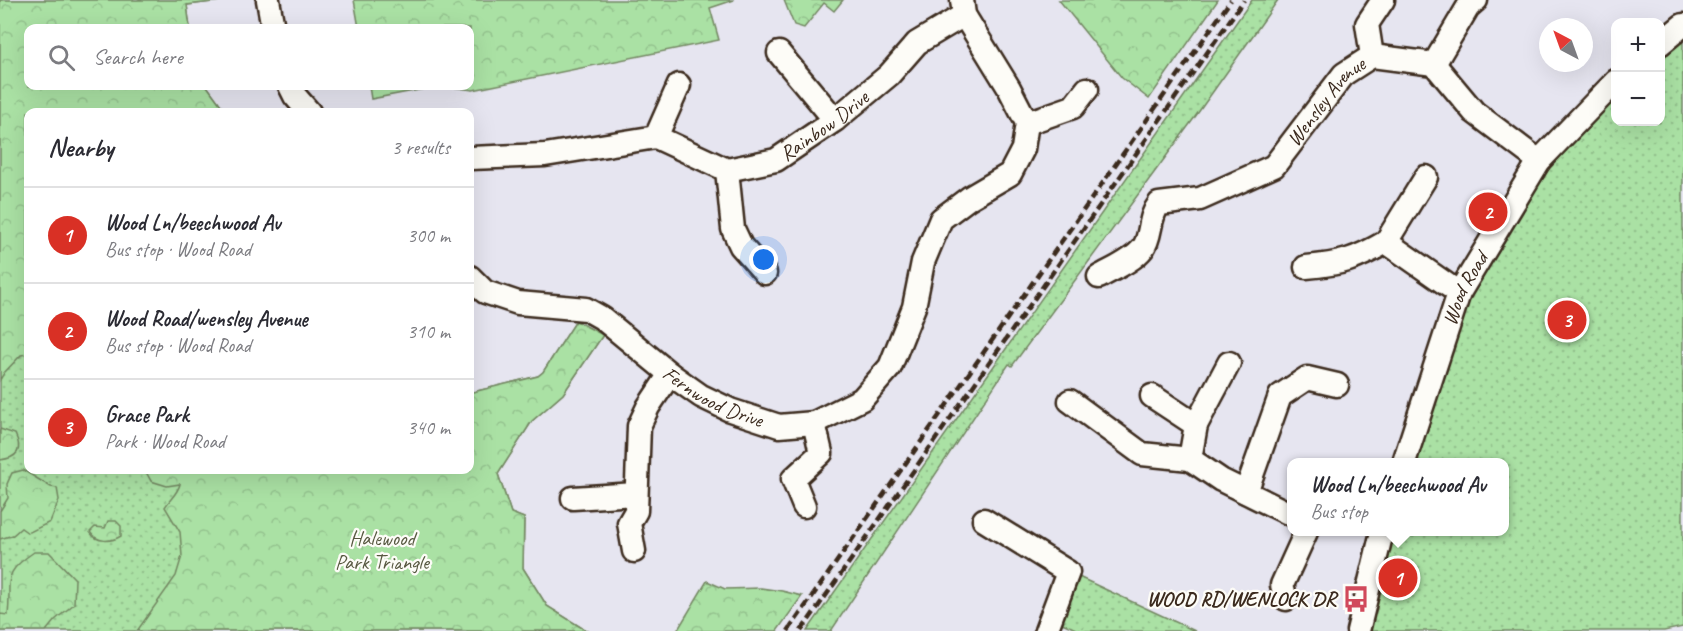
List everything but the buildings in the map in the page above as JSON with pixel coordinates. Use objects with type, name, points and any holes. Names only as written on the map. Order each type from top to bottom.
[{"type":"street","points":[[268,0],[272,24]]},
{"type":"street","points":[[1372,56],[1367,24],[1383,0]]},
{"type":"street","points":[[1476,0],[1468,7],[1434,64],[1474,112],[1539,161]]},
{"type":"street","points":[[963,8],[1028,123],[1073,107],[1087,89]]},
{"type":"street","name":"Rainbow Drive","points":[[727,170],[776,160],[835,120],[889,75],[916,43],[963,8]]},
{"type":"street","points":[[1665,40],[1683,25]]},
{"type":"street","points":[[778,53],[835,120]]},
{"type":"street","name":"Wensley Avenue","points":[[1099,278],[1136,255],[1144,247],[1153,212],[1159,204],[1200,199],[1274,166],[1344,74],[1372,56],[1434,64]]},
{"type":"street","points":[[656,137],[679,85]]},
{"type":"street","name":"Wood Road","points":[[1405,458],[1460,292],[1539,161],[1611,86]]},
{"type":"street","points":[[292,90],[306,108]]},
{"type":"street","name":"Fernwood Drive","points":[[474,281],[485,292],[518,303],[586,309],[602,318],[670,374],[701,396],[730,410],[779,426],[814,423],[862,399],[890,368],[914,307],[923,262],[941,219],[969,198],[1010,174],[1023,149],[1028,123]]},
{"type":"street","points":[[474,158],[545,155],[656,137],[727,170],[733,229],[741,246],[765,273]]},
{"type":"street","points":[[1305,267],[1338,264],[1364,255],[1386,242],[1426,177]]},
{"type":"street","points":[[1386,242],[1460,292]]},
{"type":"street","points":[[1190,459],[1196,425],[1229,363]]},
{"type":"street","points":[[634,551],[628,523],[636,511],[639,426],[648,407],[670,374]]},
{"type":"street","points":[[1246,492],[1280,396],[1307,378],[1337,385]]},
{"type":"street","points":[[1152,396],[1196,425]]},
{"type":"street","points":[[1070,401],[1142,454],[1190,459],[1221,480],[1287,512]]},
{"type":"street","points":[[804,506],[793,479],[821,453],[814,423]]},
{"type":"street","points":[[573,498],[636,494]]},
{"type":"street","points":[[984,520],[1068,572],[1046,631]]},
{"type":"street","points":[[1286,598],[1282,585],[1304,536]]},
{"type":"street","points":[[1358,631],[1381,536]]},
{"type":"green space","name":"Halewood Park Triangle","points":[[0,0],[229,0],[187,5],[189,24],[24,24],[24,90],[210,90],[223,108],[24,108],[24,474],[474,474],[474,392],[538,376],[543,372],[576,321],[603,335],[563,394],[532,421],[498,474],[511,513],[524,518],[523,568],[547,606],[587,631],[0,631]]},
{"type":"green space","points":[[0,0],[229,0],[187,5],[189,24],[24,24],[24,90],[210,90],[223,108],[24,108],[24,355],[4,373],[0,380]]},
{"type":"green space","points":[[354,0],[734,0],[710,8],[719,40],[474,90],[474,24],[358,24]]},
{"type":"green space","points":[[784,0],[843,0],[834,11],[824,3],[804,28],[794,25]]},
{"type":"green space","points":[[1059,0],[1218,0],[1149,99],[1122,78]]},
{"type":"green space","points":[[1252,0],[1278,0],[1012,366],[1009,364],[831,631],[807,631]]},
{"type":"green space","points":[[1683,27],[1683,627],[1664,631],[1359,631],[1382,536],[1509,536],[1509,458],[1405,458],[1455,308],[1501,224],[1611,87],[1611,126],[1665,126],[1665,42]]},
{"type":"green space","points":[[370,90],[419,90],[371,99]]},
{"type":"green space","points":[[576,321],[603,335],[563,394],[532,421],[498,474],[511,513],[524,518],[523,568],[547,606],[587,631],[137,631],[176,576],[182,556],[180,532],[165,507],[180,484],[167,486],[151,481],[147,474],[474,474],[474,392],[538,376],[543,372]]},
{"type":"green space","points":[[0,429],[15,434],[19,449],[15,455],[0,460]]},
{"type":"green space","points":[[23,470],[24,474],[30,474],[51,487],[57,488],[59,500],[50,522],[28,533],[21,528],[13,535],[0,539],[0,511],[8,498],[7,484],[12,473]]},
{"type":"green space","points":[[108,521],[116,521],[121,526],[121,536],[100,540],[93,536],[90,532],[95,527],[105,528]]},
{"type":"green space","points":[[34,552],[49,552],[75,579],[74,604],[46,631],[0,631],[0,614],[8,615],[9,585],[12,573],[16,566]]},
{"type":"green space","points":[[1068,572],[1195,631],[1080,631],[1051,618]]},
{"type":"green space","points":[[707,581],[725,589],[761,588],[802,596],[777,631],[677,631]]},
{"type":"railway","points":[[788,631],[1231,0]]},
{"type":"railway","points":[[801,631],[1244,0]]},
{"type":"place","name":"Wood Road/wensley Avenue","points":[[1488,212]]},
{"type":"place","name":"Grace Park","points":[[1567,320]]},
{"type":"place","name":"Wood Ln/beechwood Av","points":[[1398,578]]},
{"type":"place","name":"WOOD RD/WENLOCK DR","points":[[1356,599]]}]
